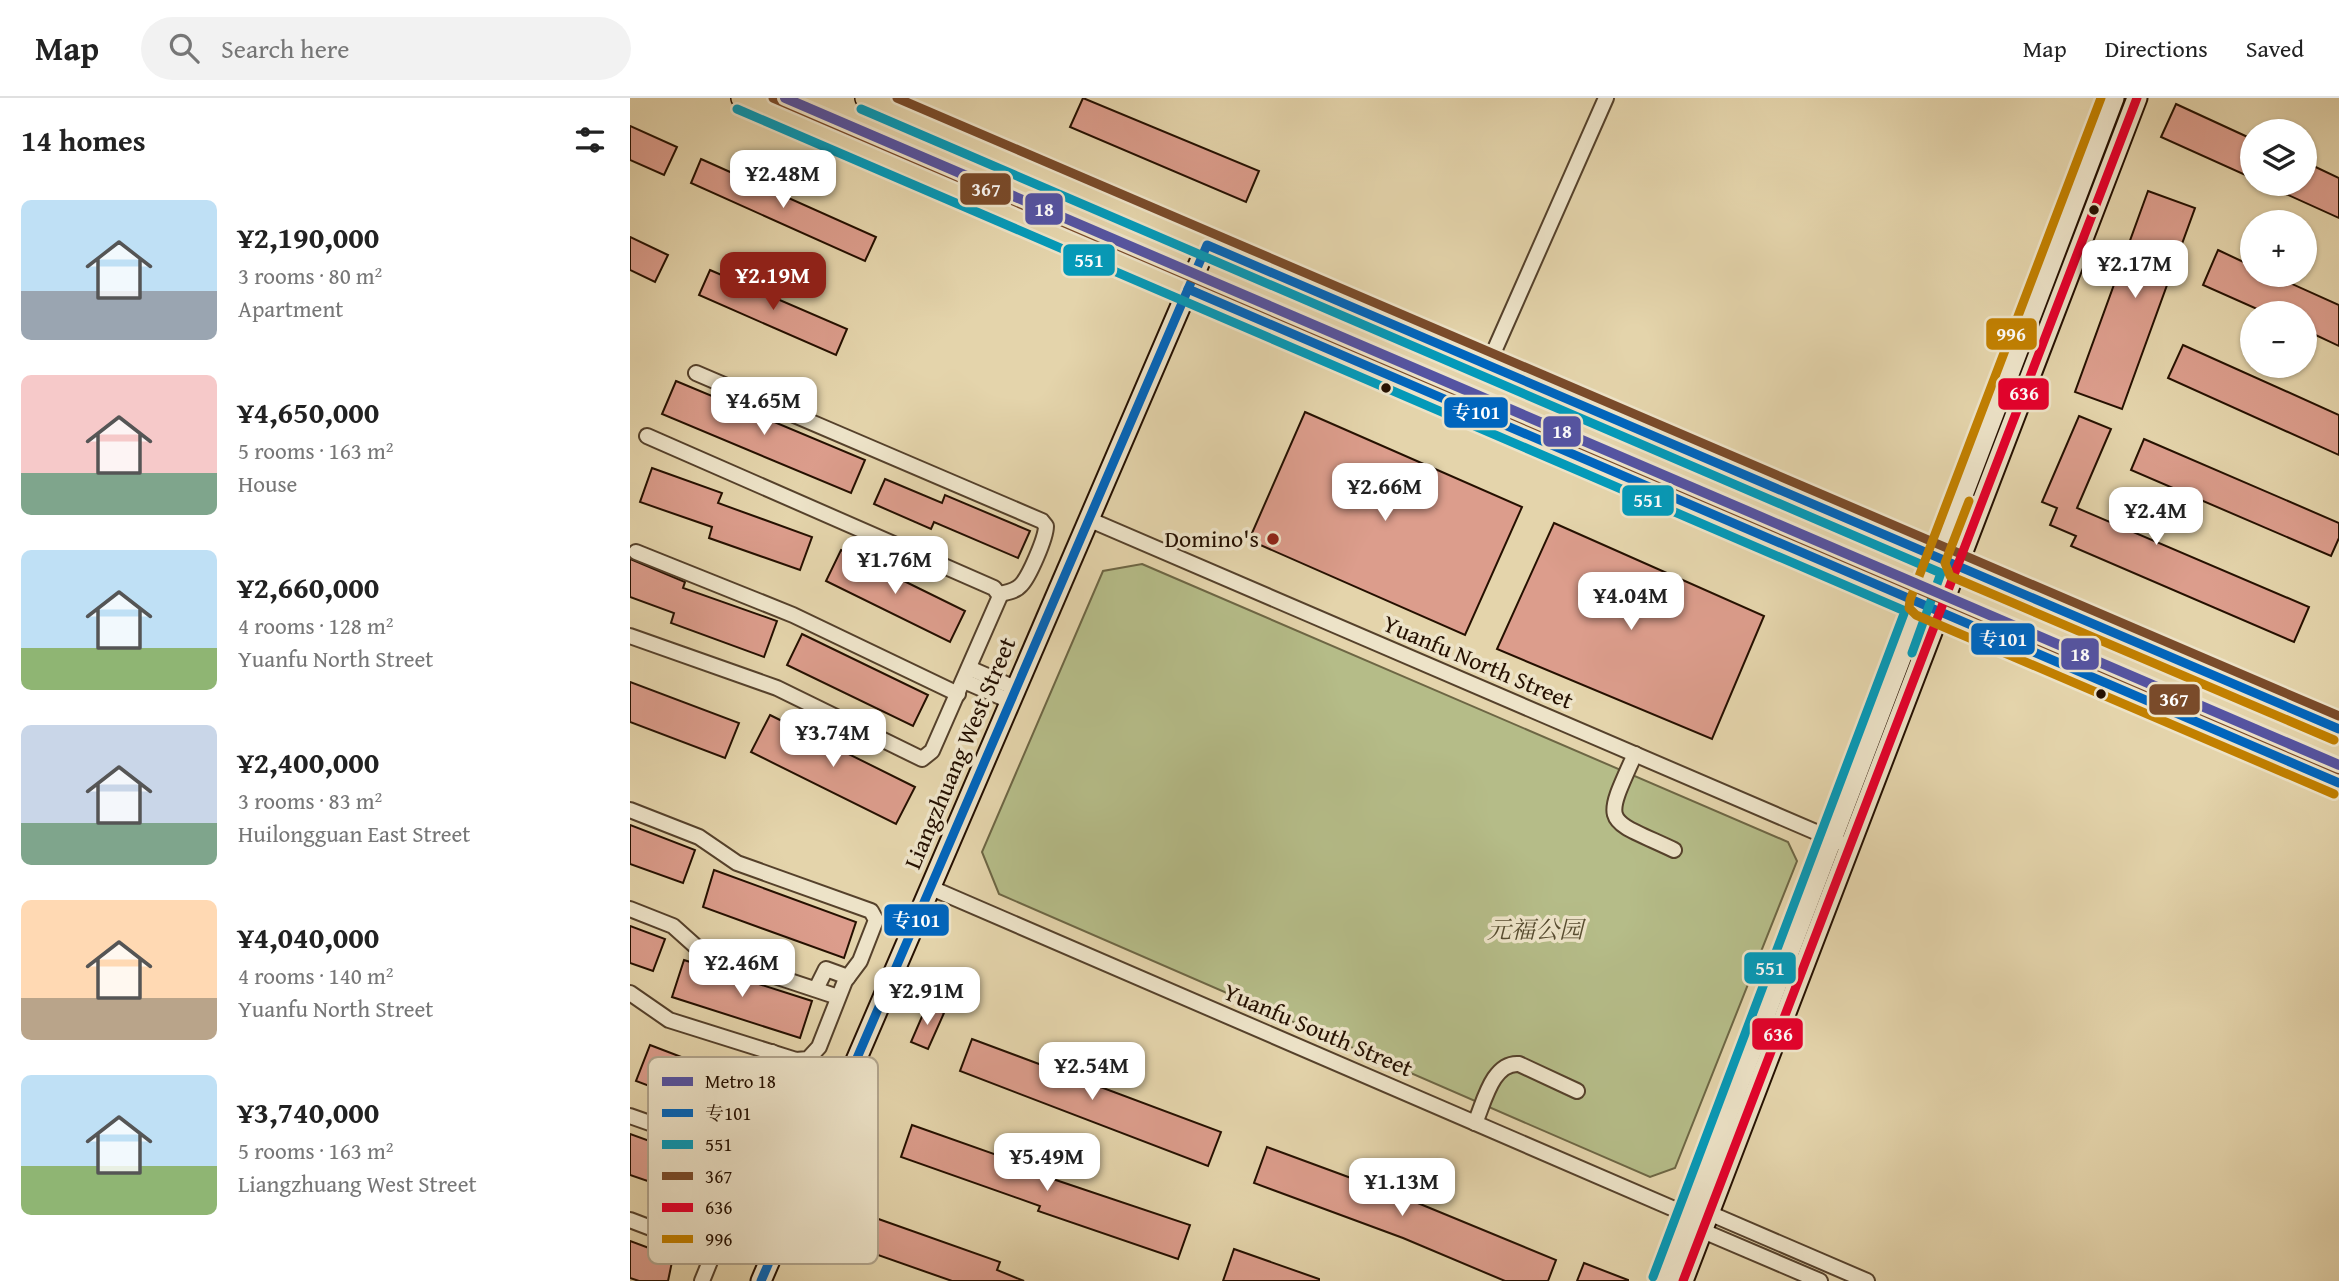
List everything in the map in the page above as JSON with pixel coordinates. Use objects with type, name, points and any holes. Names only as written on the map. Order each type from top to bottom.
[{"type":"main road","points":[[742,98],[2339,783]]},
{"type":"main road","points":[[866,98],[2339,729]]},
{"type":"street","points":[[1488,365],[1606,98]]},
{"type":"street","points":[[1683,1281],[1841,843],[1948,562],[2114,98]]},
{"type":"street","points":[[1948,562],[2137,98]]},
{"type":"street","name":"Liangzhuang West Street","points":[[856,1057],[1208,245]]},
{"type":"street","points":[[696,373],[1042,521],[1046,532],[1025,581],[1015,590],[1000,594]]},
{"type":"street","points":[[647,436],[994,588],[1000,594]]},
{"type":"street","name":"Yuanfu North Street","points":[[1088,519],[1841,843]]},
{"type":"street","points":[[635,552],[964,681],[1012,694]]},
{"type":"street","points":[[630,636],[777,688],[922,759],[931,754],[1000,594]]},
{"type":"street","points":[[1635,754],[1613,804],[1614,816],[1622,826],[1674,850]]},
{"type":"street","points":[[630,810],[699,837],[737,863],[873,913],[876,920],[860,961],[848,976],[819,1047],[812,1057]]},
{"type":"street","points":[[1664,1281],[1688,1215],[1841,843]]},
{"type":"street","name":"Yuanfu South Street","points":[[929,887],[1688,1215],[1867,1281]]},
{"type":"street","points":[[630,909],[673,926],[702,952],[838,997]]},
{"type":"street","points":[[816,989],[827,968],[848,976]]},
{"type":"street","points":[[630,993],[670,1020],[790,1057]]},
{"type":"street","points":[[770,1057],[772,1052]]},
{"type":"street","points":[[1475,1123],[1497,1074],[1510,1064],[1519,1064],[1577,1091]]},
{"type":"street","points":[[630,1116],[648,1122]]},
{"type":"street","points":[[630,1220],[648,1227]]},
{"type":"street","name":"Yuanfu South Street","points":[[1706,1222],[1820,1281]]},
{"type":"street","points":[[702,1281],[709,1264]]},
{"type":"street","name":"Liangzhuang West Street","points":[[761,1281],[768,1264]]},
{"type":"green space","name":"元福公园","points":[[1142,564],[1788,842],[1797,861],[1675,1168],[1650,1177],[999,894],[982,852],[1103,571]]},
{"type":"building","points":[[1083,98],[1259,171],[1246,202],[1070,127]]},
{"type":"building","points":[[2176,104],[2240,133],[2240,173],[2161,137]]},
{"type":"building","points":[[630,126],[677,147],[664,175],[630,160]]},
{"type":"building","points":[[701,159],[876,237],[865,261],[691,183]]},
{"type":"building","points":[[2317,168],[2339,178],[2339,218],[2290,196],[2317,196]]},
{"type":"building","points":[[2148,191],[2195,208],[2122,409],[2075,392]]},
{"type":"building","points":[[630,237],[668,255],[655,282],[630,270]]},
{"type":"building","points":[[2218,250],[2240,260],[2240,287],[2299,287],[2339,305],[2339,346],[2317,336],[2317,301],[2240,301],[2203,285]]},
{"type":"building","points":[[710,270],[847,329],[836,355],[699,295]]},
{"type":"building","points":[[2183,345],[2240,371],[2240,378],[2257,378],[2339,415],[2339,455],[2168,378]]},
{"type":"building","points":[[676,381],[865,460],[851,493],[662,414]]},
{"type":"building","points":[[1305,412],[1522,507],[1465,635],[1249,540]]},
{"type":"building","points":[[2079,416],[2111,429],[2077,508],[2309,607],[2294,642],[2071,546],[2076,536],[2050,525],[2057,508],[2042,502]]},
{"type":"building","points":[[2144,439],[2339,523],[2339,538],[2331,556],[2131,470]]},
{"type":"building","points":[[652,468],[722,493],[718,503],[812,537],[800,570],[709,538],[712,527],[640,502]]},
{"type":"building","points":[[885,479],[942,503],[945,495],[1030,531],[1018,558],[934,522],[931,529],[874,504]]},
{"type":"building","points":[[1554,523],[1764,616],[1712,739],[1497,649]]},
{"type":"building","points":[[841,550],[965,611],[950,642],[826,581]]},
{"type":"building","points":[[630,559],[685,582],[683,588],[777,621],[764,657],[671,623],[674,613],[630,597]]},
{"type":"building","points":[[802,634],[928,695],[913,726],[787,665]]},
{"type":"building","points":[[630,682],[739,723],[725,758],[630,722]]},
{"type":"building","points":[[770,715],[915,787],[896,824],[751,752]]},
{"type":"building","points":[[630,825],[695,850],[683,883],[630,864]]},
{"type":"building","points":[[714,870],[856,922],[844,958],[703,907]]},
{"type":"building","points":[[630,926],[665,939],[653,971],[630,963]]},
{"type":"building","points":[[684,960],[812,1001],[800,1038],[672,997]]},
{"type":"building","points":[[927,1005],[944,1013],[928,1049],[911,1042]]},
{"type":"building","points":[[972,1039],[1221,1132],[1208,1166],[960,1071]]},
{"type":"building","points":[[650,1045],[681,1057],[648,1057],[648,1086],[636,1081]]},
{"type":"building","points":[[912,1125],[1039,1170],[1038,1174],[1190,1225],[1178,1259],[1038,1211],[1040,1206],[901,1157]]},
{"type":"building","points":[[630,1134],[648,1140],[648,1181],[630,1175]]},
{"type":"building","points":[[1267,1147],[1408,1199],[1556,1260],[1548,1281],[1505,1281],[1403,1238],[1254,1183]]},
{"type":"building","points":[[878,1219],[1000,1262],[997,1270],[1024,1281],[952,1281],[878,1255]]},
{"type":"building","points":[[630,1241],[648,1248],[648,1264],[672,1264],[668,1281],[639,1281],[630,1278]]},
{"type":"building","points":[[1234,1249],[1319,1279],[1319,1281],[1223,1281]]},
{"type":"building","points":[[1584,1263],[1628,1280],[1628,1281],[1577,1281]]},
{"type":"metro line","name":"18","points":[[785,98],[2339,765]]},
{"type":"transit line","name":"367","points":[[773,98],[2339,770]]},
{"type":"transit line","name":"367","points":[[897,98],[2339,716]]},
{"type":"transit line","name":"996","points":[[2101,98],[1909,608],[1916,615],[2334,794]]},
{"type":"transit line","name":"636","points":[[1683,1281],[2137,98]]},
{"type":"transit line","name":"551","points":[[737,109],[1905,611],[1653,1277]]},
{"type":"transit line","name":"551","points":[[861,109],[1941,573],[1912,653]]},
{"type":"transit line","name":"专101","points":[[857,1057],[1207,245],[2339,729]]},
{"type":"transit line","name":"专101","points":[[1188,289],[2339,783]]},
{"type":"transit line","name":"996","points":[[1969,501],[1945,563],[1950,576],[2334,740]]},
{"type":"transit line","name":"专101","points":[[761,1281],[768,1264]]},
{"type":"place","name":"Domino's","points":[[1273,539]]}]
